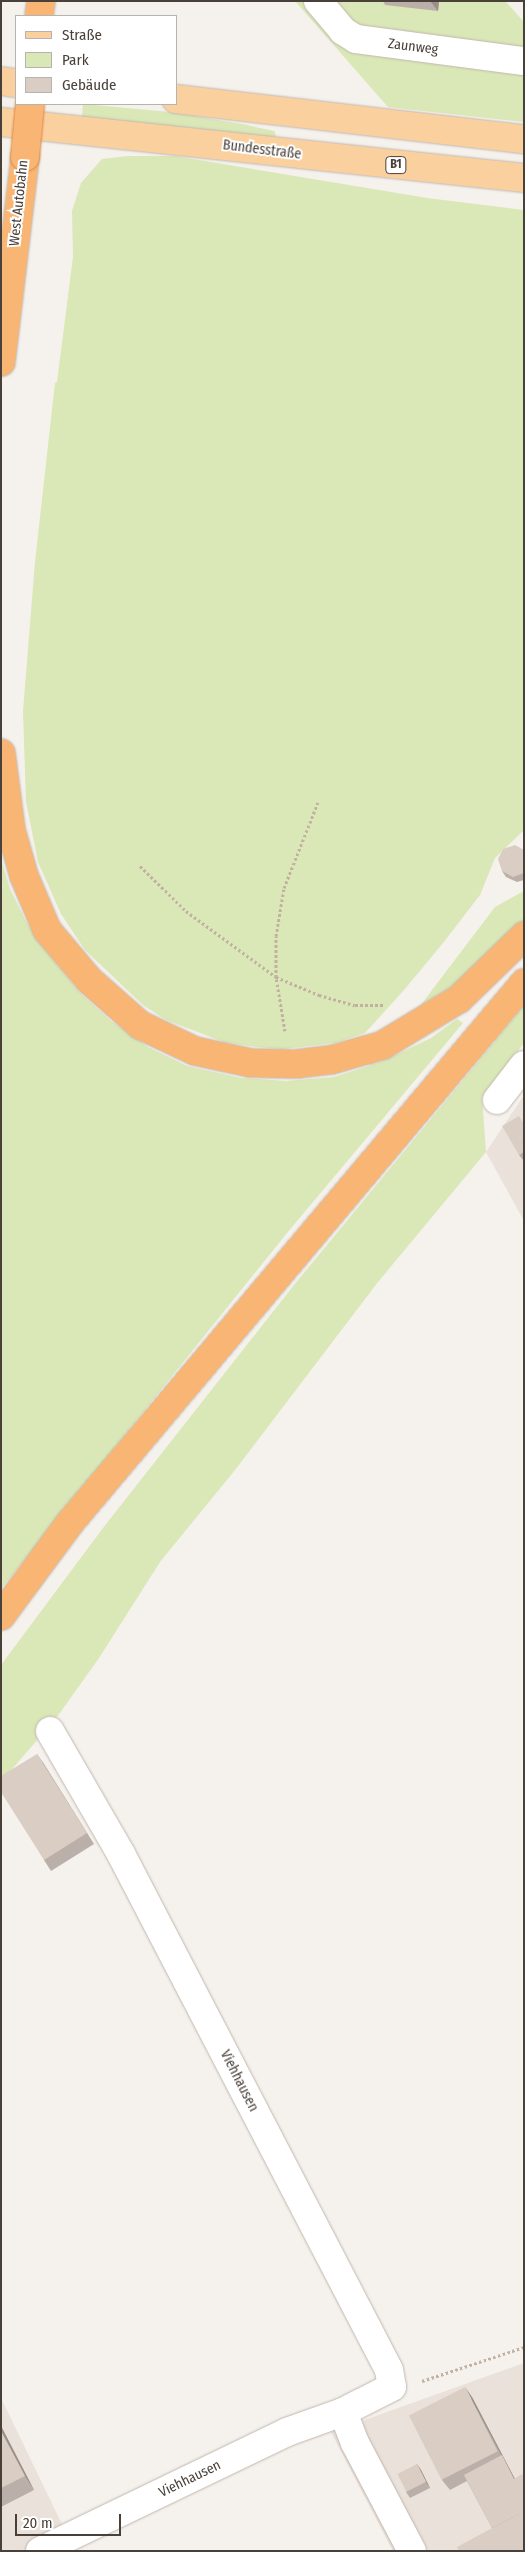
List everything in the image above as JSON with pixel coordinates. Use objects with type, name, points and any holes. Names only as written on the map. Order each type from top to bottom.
[{"type":"highway","points":[[39,15],[41,1]]},
{"type":"highway","name":"West Autobahn","points":[[1,362],[30,105]]},
{"type":"highway","points":[[1,753],[11,830],[24,876],[48,930],[88,980],[140,1025],[195,1051],[251,1063],[296,1064],[331,1060],[383,1044],[459,999],[524,936]]},
{"type":"highway","points":[[1,1616],[69,1524],[524,983]]},
{"type":"main road","points":[[1,81],[15,82]]},
{"type":"main road","points":[[178,99],[524,139]]},
{"type":"main road","name":"Bundesstraße","points":[[1,122],[524,178]]},
{"type":"street","name":"Zaunweg","points":[[318,1],[343,31],[356,38],[524,61]]},
{"type":"street","points":[[497,1100],[524,1065]]},
{"type":"street","name":"Viehhausen","points":[[40,2551],[287,2432],[343,2412],[392,2387],[389,2370],[130,1872],[50,1731]]},
{"type":"street","points":[[343,2412],[355,2444],[412,2551]]},
{"type":"path","points":[[296,1064],[287,1040],[276,977],[276,936],[284,888],[318,802]]},
{"type":"path","points":[[140,866],[186,911],[276,977],[319,995],[355,1006],[384,1006]]},
{"type":"path","points":[[392,2387],[425,2381],[524,2348]]},
{"type":"shaded area","points":[[524,1095],[524,1221],[486,1152]]},
{"type":"shaded area","points":[[524,2363],[524,2551],[393,2551],[331,2432]]},
{"type":"shaded area","points":[[1,2398],[72,2545],[60,2551],[1,2551]]},
{"type":"green space","points":[[295,1],[505,1],[524,22],[524,122],[388,107]]},
{"type":"green space","points":[[83,105],[94,105],[170,112],[242,124],[274,131],[276,135],[273,139],[82,118]]},
{"type":"green space","points":[[128,156],[175,156],[427,198],[524,210],[524,830],[495,858],[480,895],[404,990],[365,1033],[335,1043],[283,1049],[256,1047],[224,1042],[166,1020],[143,1005],[85,950],[61,914],[38,862],[26,802],[23,711],[35,562],[55,383],[57,382],[73,257],[72,211],[81,183],[102,159]]},
{"type":"green space","points":[[1,859],[10,889],[27,923],[78,991],[111,1021],[148,1047],[187,1066],[241,1078],[286,1081],[334,1077],[381,1062],[431,1038],[457,1019],[463,1023],[287,1233],[1,1589]]},
{"type":"green space","points":[[524,891],[524,922],[483,962],[451,987],[420,1006],[495,907]]},
{"type":"green space","points":[[524,1006],[524,1043],[482,1097],[486,1152],[378,1282],[235,1470],[160,1562],[99,1658],[57,1717],[1,1782],[1,1665],[103,1528],[294,1285]]},
{"type":"building","points":[[515,845],[524,850],[524,873],[513,877],[502,871],[498,859],[503,849]]},
{"type":"building","points":[[519,1116],[524,1124],[524,1134],[519,1137],[524,1146],[524,1152],[519,1155],[502,1126]]},
{"type":"building","points":[[524,1134],[524,1146],[519,1137]]},
{"type":"building","points":[[37,1754],[87,1833],[44,1860],[1,1792],[1,1776]]},
{"type":"building","points":[[465,2387],[498,2451],[442,2480],[409,2416]]},
{"type":"building","points":[[1,2431],[25,2476],[1,2488]]},
{"type":"building","points":[[502,2455],[514,2479],[522,2474],[524,2477],[524,2511],[492,2528],[464,2475]]},
{"type":"building","points":[[417,2464],[426,2482],[406,2492],[397,2474]]},
{"type":"building","points":[[524,2511],[524,2551],[459,2551],[457,2547]]}]
